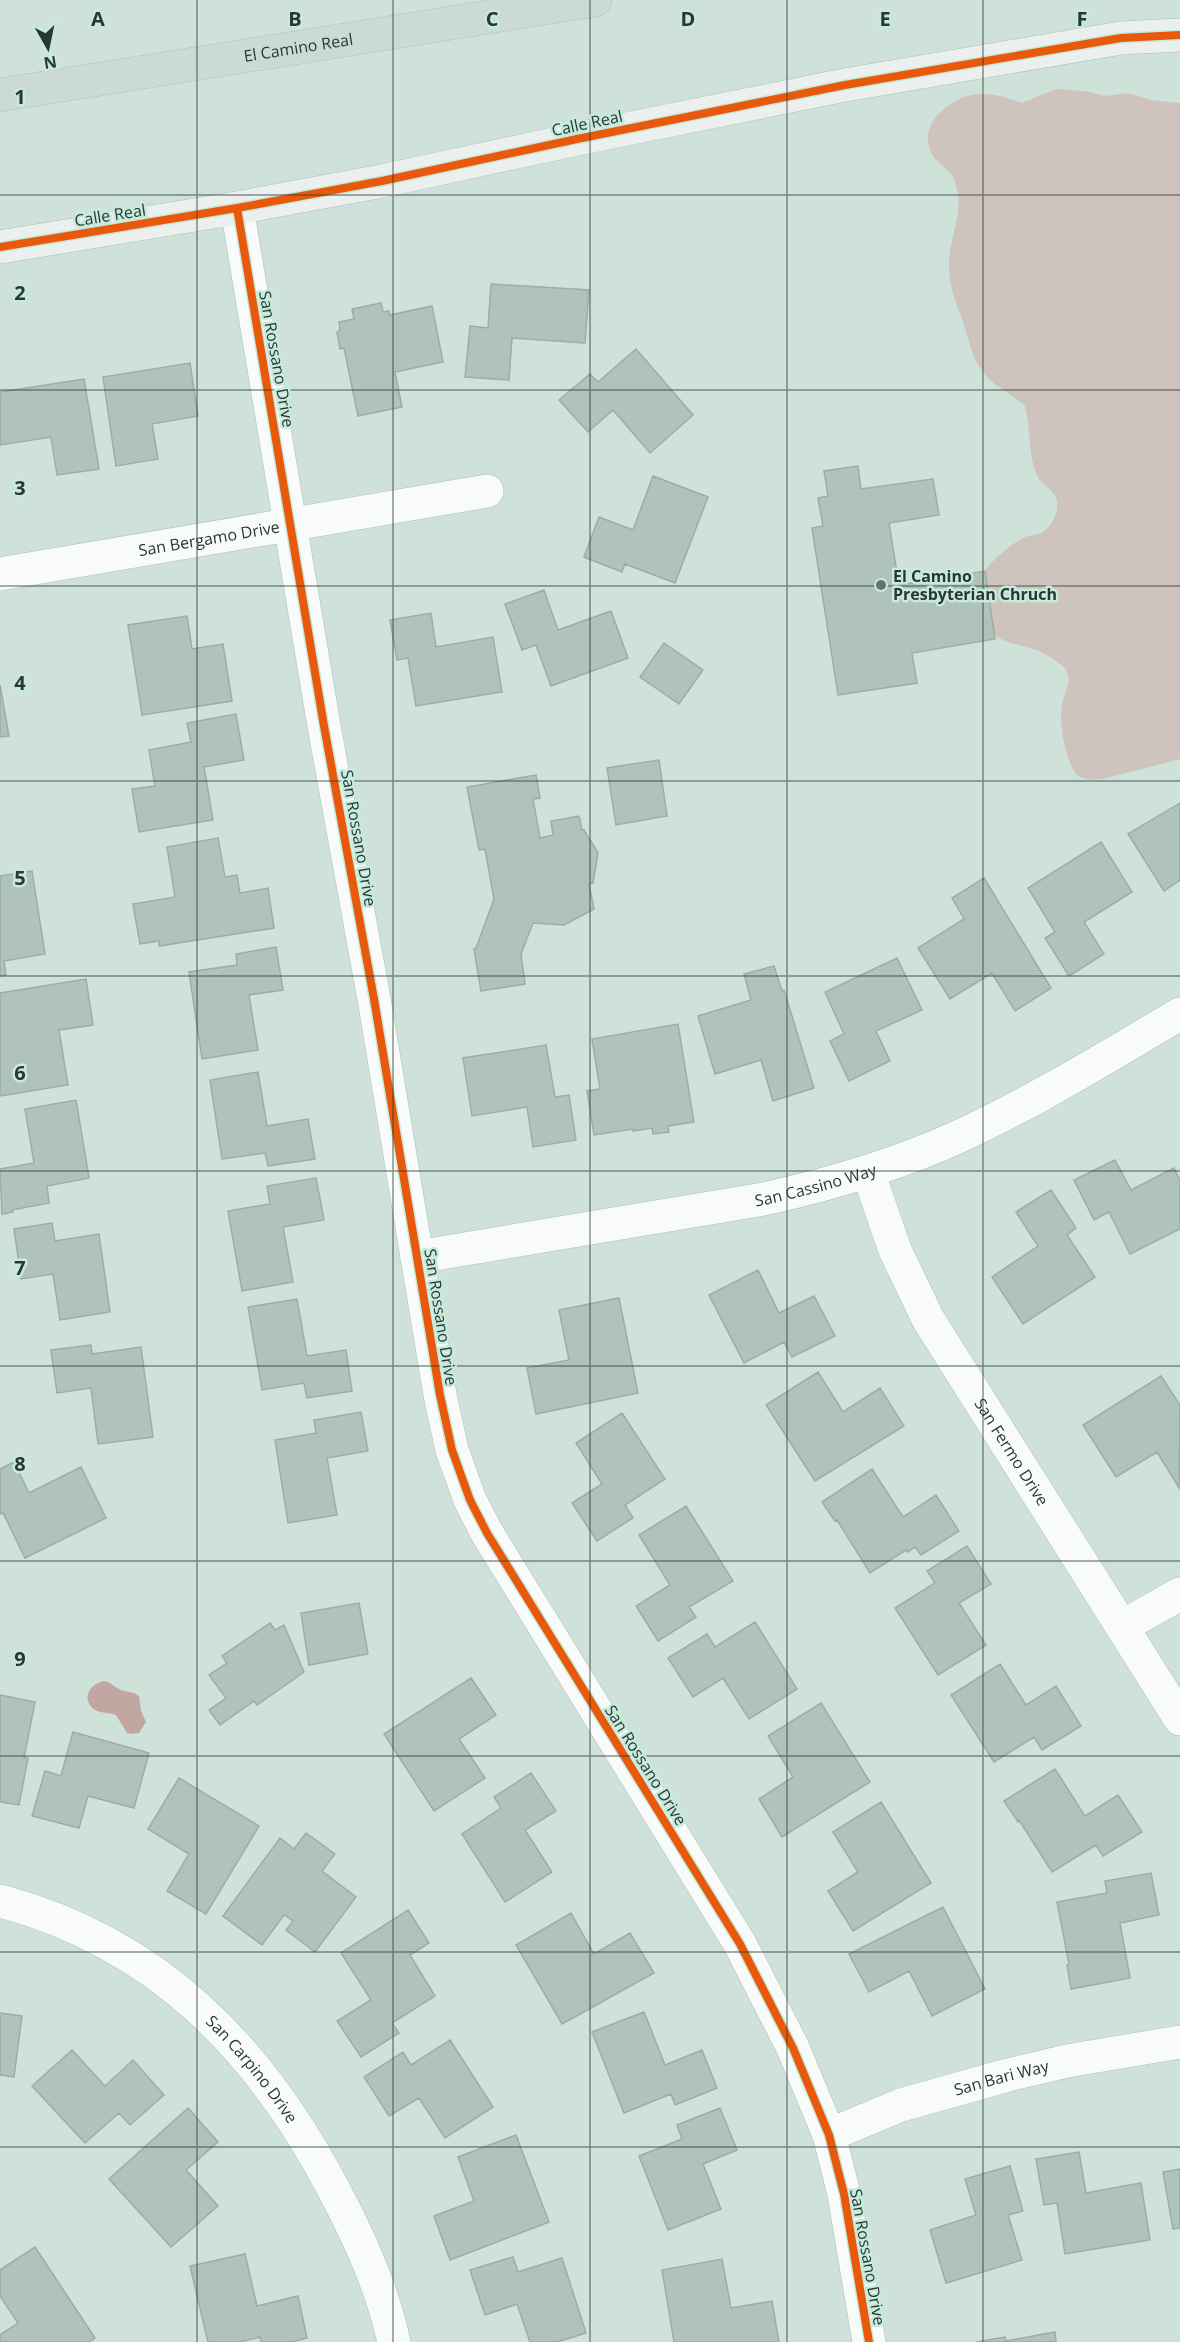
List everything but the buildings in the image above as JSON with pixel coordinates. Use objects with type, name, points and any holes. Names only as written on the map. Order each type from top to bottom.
[{"type":"highway","name":"El Camino Real","points":[[0,95],[595,0]]},
{"type":"street","name":"Calle Real","points":[[0,247],[237,208],[382,181],[846,85],[1121,38],[1180,35]]},
{"type":"street","name":"San Rossano Drive","points":[[237,208],[324,726],[374,999],[440,1395],[452,1450],[470,1500],[518,1584],[741,1944],[793,2048],[829,2135],[844,2194],[869,2342]]},
{"type":"street","name":"San Bergamo Drive","points":[[0,574],[487,491]]},
{"type":"street","name":"San Cassino Way","points":[[417,1257],[764,1199],[816,1188],[868,1172],[993,1121],[1180,1014]]},
{"type":"street","name":"San Fermo Drive","points":[[868,1172],[895,1250],[928,1320],[1180,1719]]},
{"type":"street","points":[[1123,1626],[1180,1594]]},
{"type":"street","name":"San Carpino Drive","points":[[0,1901],[28,1909],[100,1939],[158,1974],[209,2017],[245,2056],[272,2090],[315,2154],[352,2224],[381,2292],[394,2342]]},
{"type":"street","name":"San Bari Way","points":[[829,2135],[901,2106],[1008,2075],[1067,2061],[1180,2042]]},
{"type":"shaded area","points":[[1056,89],[1085,91],[1105,96],[1128,93],[1151,100],[1180,103],[1180,759],[1103,779],[1080,777],[1067,755],[1061,721],[1062,705],[1069,679],[1065,669],[1043,653],[1002,639],[989,628],[982,612],[979,584],[984,571],[1012,545],[1025,537],[1046,530],[1055,515],[1057,502],[1053,493],[1039,479],[1033,466],[1025,406],[988,378],[971,348],[949,274],[950,249],[958,213],[956,185],[950,173],[933,156],[928,140],[933,121],[940,113],[967,96],[989,94],[1022,103]]},
{"type":"shaded area","points":[[105,1681],[139,1696],[141,1711],[146,1722],[139,1733],[127,1733],[116,1715],[97,1711],[89,1703],[88,1693],[94,1685]]},
{"type":"cycle path","points":[[0,247],[237,208],[382,181],[845,85],[1121,38],[1180,35]]},
{"type":"cycle path","points":[[237,208],[324,726],[374,999],[440,1395],[452,1450],[470,1500],[487,1533],[740,1944],[793,2048],[829,2135],[844,2194],[869,2342]]},
{"type":"place","name":"El Camino Presbyterian Chruch","points":[[881,585]]}]
